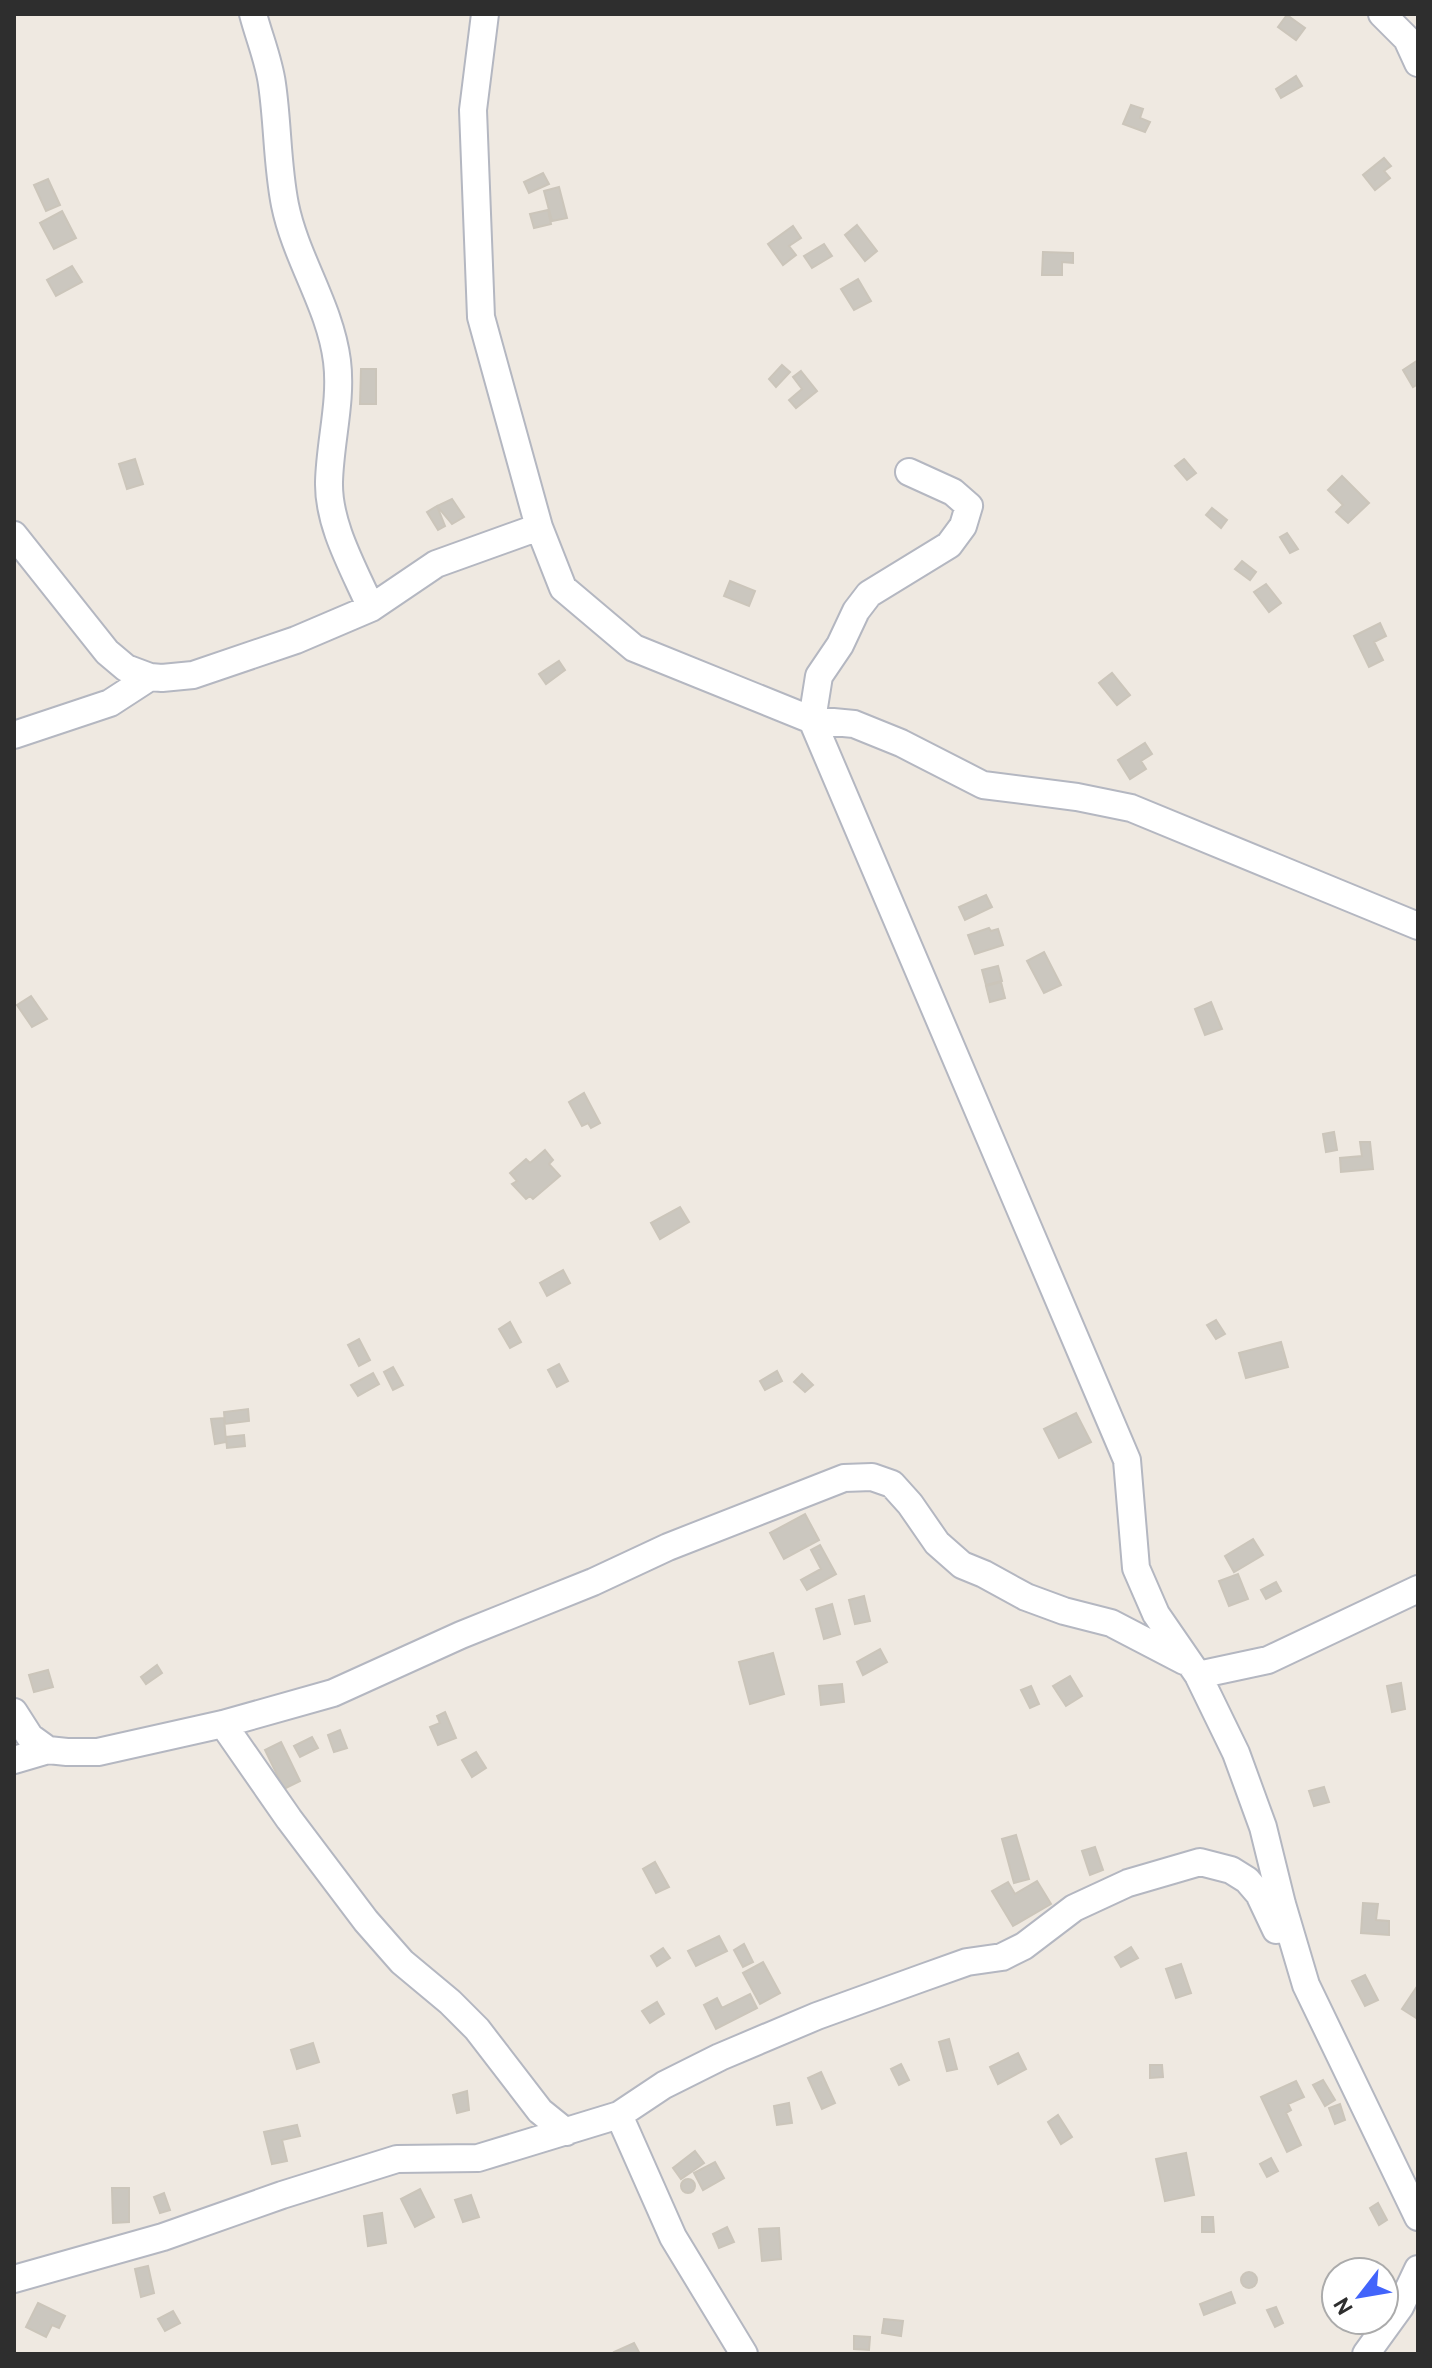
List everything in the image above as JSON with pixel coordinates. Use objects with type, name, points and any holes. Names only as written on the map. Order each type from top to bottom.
[{"type":"street","points":[[253,14],[272,83],[285,208],[329,327],[337,358],[339,393],[332,429],[331,504],[341,540],[371,608]]},
{"type":"street","points":[[485,14],[473,110],[481,317],[539,527],[563,588],[634,648],[812,720],[854,724],[901,743],[983,785],[1077,797],[1131,808],[1418,926]]},
{"type":"street","points":[[1382,14],[1407,39],[1418,63]]},
{"type":"street","points":[[909,472],[953,492],[969,506],[969,513],[949,545],[869,594],[819,676],[812,720],[1127,1460],[1136,1568],[1156,1614],[1193,1669],[1236,1753],[1263,1827],[1306,1985],[1418,2217]]},
{"type":"street","points":[[17,544],[107,652],[126,668],[150,677],[193,675],[296,640],[371,608],[436,564],[539,527]]},
{"type":"street","points":[[14,735],[110,703],[150,677]]},
{"type":"street","points":[[14,1760],[48,1750],[98,1752],[223,1724],[333,1693],[668,1547],[844,1478],[872,1477],[892,1484],[937,1543],[962,1565],[1026,1597],[1111,1623],[1193,1669],[1268,1660],[1418,1589]]},
{"type":"street","points":[[14,1712],[30,1737],[48,1750]]},
{"type":"street","points":[[223,1724],[366,1921],[402,1962],[477,2029],[540,2111],[566,2132]]},
{"type":"street","points":[[14,2279],[163,2237],[397,2159],[478,2158],[619,2115],[664,2085],[720,2057],[817,2016],[967,1962],[1002,1957],[1024,1946],[1074,1908],[1128,1883],[1200,1862],[1231,1870],[1247,1880],[1259,1894],[1282,1938],[1295,1950]]},
{"type":"street","points":[[619,2115],[673,2237],[744,2354]]},
{"type":"street","points":[[1366,2354],[1400,2307],[1418,2269]]},
{"type":"building","points":[[1287,15],[1305,28],[1296,40],[1278,27]]},
{"type":"building","points":[[1296,76],[1302,86],[1281,98],[1276,89]]},
{"type":"building","points":[[1131,105],[1143,109],[1140,118],[1150,122],[1145,132],[1123,124]]},
{"type":"building","points":[[1384,158],[1391,166],[1384,171],[1390,178],[1375,190],[1363,175]]},
{"type":"building","points":[[543,173],[549,184],[529,193],[524,182]]},
{"type":"building","points":[[48,179],[60,205],[46,211],[34,185]]},
{"type":"building","points":[[559,187],[567,218],[552,221],[544,191]]},
{"type":"building","points":[[548,210],[551,224],[534,228],[530,214]]},
{"type":"building","points":[[62,211],[76,238],[54,249],[40,223]]},
{"type":"building","points":[[857,225],[877,251],[865,261],[845,235]]},
{"type":"building","points":[[793,226],[801,238],[789,246],[796,255],[783,265],[768,244]]},
{"type":"building","points":[[824,244],[832,256],[812,268],[804,256]]},
{"type":"building","points":[[1043,252],[1073,253],[1073,263],[1062,262],[1062,275],[1042,275]]},
{"type":"building","points":[[72,266],[82,282],[56,296],[47,280]]},
{"type":"building","points":[[858,279],[871,301],[854,310],[841,289]]},
{"type":"building","points":[[1418,360],[1418,384],[1413,387],[1403,370]]},
{"type":"building","points":[[782,365],[790,372],[776,387],[769,379]]},
{"type":"building","points":[[361,369],[376,369],[376,404],[360,404]]},
{"type":"building","points":[[801,371],[817,391],[796,408],[789,400],[802,389],[793,377]]},
{"type":"building","points":[[135,459],[143,484],[127,489],[119,464]]},
{"type":"building","points":[[1184,459],[1196,473],[1187,480],[1175,466]]},
{"type":"building","points":[[1342,476],[1369,503],[1348,523],[1336,512],[1343,505],[1328,490]]},
{"type":"building","points":[[452,499],[464,517],[452,524],[437,506]]},
{"type":"building","points":[[437,506],[445,526],[438,530],[427,512]]},
{"type":"building","points":[[1212,508],[1227,520],[1221,528],[1206,515]]},
{"type":"building","points":[[1287,533],[1298,549],[1290,553],[1280,537]]},
{"type":"building","points":[[1242,561],[1256,572],[1250,580],[1235,569]]},
{"type":"building","points":[[730,581],[755,591],[749,606],[724,596]]},
{"type":"building","points":[[1266,584],[1281,603],[1269,612],[1254,592]]},
{"type":"building","points":[[1380,623],[1386,636],[1374,642],[1383,660],[1369,667],[1354,636]]},
{"type":"building","points":[[559,661],[565,670],[546,684],[539,674]]},
{"type":"building","points":[[1112,673],[1130,695],[1117,705],[1099,683]]},
{"type":"building","points":[[1145,743],[1152,754],[1141,761],[1146,769],[1130,779],[1118,760]]},
{"type":"building","points":[[986,895],[992,907],[965,920],[959,907]]},
{"type":"building","points":[[989,928],[991,931],[998,929],[1003,945],[975,954],[968,935]]},
{"type":"building","points":[[1044,952],[1061,985],[1044,993],[1027,961]]},
{"type":"building","points":[[998,966],[1002,981],[986,985],[982,970]]},
{"type":"building","points":[[1001,982],[1005,998],[990,1002],[986,986]]},
{"type":"building","points":[[31,996],[47,1019],[32,1027],[17,1005]]},
{"type":"building","points":[[1211,1002],[1222,1029],[1205,1035],[1195,1009]]},
{"type":"building","points":[[584,1093],[600,1123],[591,1128],[588,1123],[582,1126],[569,1102]]},
{"type":"building","points":[[1334,1132],[1337,1150],[1326,1152],[1323,1134]]},
{"type":"building","points":[[1360,1142],[1370,1142],[1373,1169],[1341,1172],[1340,1158],[1362,1156]]},
{"type":"building","points":[[545,1150],[553,1160],[549,1164],[560,1176],[533,1199],[530,1196],[526,1199],[512,1184],[517,1181],[510,1173],[526,1159],[530,1163]]},
{"type":"building","points":[[680,1207],[689,1222],[660,1239],[651,1223]]},
{"type":"building","points":[[563,1270],[570,1283],[547,1296],[540,1283]]},
{"type":"building","points":[[1216,1320],[1225,1334],[1216,1339],[1207,1325]]},
{"type":"building","points":[[510,1322],[521,1342],[510,1348],[499,1329]]},
{"type":"building","points":[[359,1339],[370,1360],[359,1366],[348,1345]]},
{"type":"building","points":[[1281,1342],[1288,1367],[1246,1378],[1239,1353]]},
{"type":"building","points":[[559,1364],[568,1381],[557,1387],[548,1370]]},
{"type":"building","points":[[393,1367],[403,1385],[393,1390],[384,1372]]},
{"type":"building","points":[[777,1371],[782,1381],[765,1390],[760,1381]]},
{"type":"building","points":[[373,1373],[379,1384],[358,1396],[351,1385]]},
{"type":"building","points":[[802,1374],[813,1385],[805,1392],[794,1382]]},
{"type":"building","points":[[248,1409],[249,1421],[225,1424],[224,1412]]},
{"type":"building","points":[[1076,1413],[1091,1442],[1059,1458],[1044,1429]]},
{"type":"building","points":[[224,1418],[226,1442],[215,1444],[211,1419]]},
{"type":"building","points":[[244,1435],[245,1446],[227,1448],[226,1437]]},
{"type":"building","points":[[805,1514],[819,1540],[784,1559],[770,1533]]},
{"type":"building","points":[[1253,1539],[1263,1555],[1234,1572],[1225,1556]]},
{"type":"building","points":[[820,1545],[836,1574],[807,1590],[801,1580],[821,1569],[811,1550]]},
{"type":"building","points":[[1238,1574],[1248,1599],[1229,1606],[1219,1581]]},
{"type":"building","points":[[1276,1582],[1281,1591],[1266,1599],[1261,1590]]},
{"type":"building","points":[[864,1596],[870,1621],[855,1624],[849,1600]]},
{"type":"building","points":[[832,1604],[840,1634],[824,1639],[816,1609]]},
{"type":"building","points":[[880,1649],[887,1662],[863,1675],[857,1662]]},
{"type":"building","points":[[773,1653],[784,1694],[750,1704],[739,1662]]},
{"type":"building","points":[[157,1665],[162,1673],[146,1684],[141,1677]]},
{"type":"building","points":[[48,1670],[53,1687],[34,1692],[29,1675]]},
{"type":"building","points":[[1070,1676],[1082,1696],[1066,1706],[1053,1686]]},
{"type":"building","points":[[1401,1683],[1405,1709],[1392,1712],[1387,1686]]},
{"type":"building","points":[[842,1684],[844,1702],[821,1705],[819,1686]]},
{"type":"building","points":[[1031,1686],[1039,1704],[1030,1708],[1021,1690]]},
{"type":"building","points":[[445,1712],[456,1738],[438,1745],[430,1727],[440,1723],[437,1716]]},
{"type":"building","points":[[340,1730],[347,1748],[334,1752],[328,1735]]},
{"type":"building","points":[[312,1737],[318,1748],[300,1757],[294,1746]]},
{"type":"building","points":[[281,1742],[300,1781],[284,1789],[265,1750]]},
{"type":"building","points":[[476,1752],[486,1768],[472,1777],[462,1760]]},
{"type":"building","points":[[1324,1787],[1329,1802],[1314,1806],[1309,1791]]},
{"type":"building","points":[[1016,1835],[1029,1879],[1014,1883],[1002,1839]]},
{"type":"building","points":[[1095,1847],[1103,1870],[1090,1875],[1082,1851]]},
{"type":"building","points":[[655,1862],[669,1887],[656,1893],[643,1869]]},
{"type":"building","points":[[1037,1881],[1051,1904],[1013,1926],[992,1891],[1008,1882],[1015,1894]]},
{"type":"building","points":[[1363,1903],[1378,1904],[1376,1920],[1389,1921],[1389,1935],[1361,1933]]},
{"type":"building","points":[[719,1936],[727,1951],[696,1966],[688,1951]]},
{"type":"building","points":[[744,1944],[753,1962],[743,1967],[734,1950]]},
{"type":"building","points":[[1131,1947],[1138,1958],[1121,1967],[1115,1957]]},
{"type":"building","points":[[663,1948],[670,1958],[657,1966],[651,1956]]},
{"type":"building","points":[[763,1962],[780,1993],[760,2004],[743,1973]]},
{"type":"building","points":[[1181,1964],[1191,1993],[1176,1998],[1166,1969]]},
{"type":"building","points":[[1365,1975],[1378,2000],[1365,2006],[1352,1981]]},
{"type":"building","points":[[1418,1985],[1418,2015],[1416,2018],[1402,2009]]},
{"type":"building","points":[[750,1994],[757,2008],[716,2029],[704,2005],[717,1998],[722,2008]]},
{"type":"building","points":[[657,2002],[664,2014],[650,2023],[642,2011]]},
{"type":"building","points":[[949,2039],[957,2069],[947,2071],[939,2042]]},
{"type":"building","points":[[313,2043],[319,2062],[297,2069],[291,2050]]},
{"type":"building","points":[[1018,2053],[1026,2069],[998,2084],[990,2067]]},
{"type":"building","points":[[901,2064],[909,2080],[899,2085],[891,2069]]},
{"type":"building","points":[[1150,2065],[1162,2065],[1163,2077],[1150,2078]]},
{"type":"building","points":[[821,2072],[835,2103],[822,2109],[808,2078]]},
{"type":"building","points":[[1323,2080],[1335,2100],[1325,2106],[1313,2085]]},
{"type":"building","points":[[1296,2081],[1304,2097],[1288,2104],[1291,2110],[1286,2113],[1301,2145],[1287,2152],[1261,2097]]},
{"type":"building","points":[[467,2091],[469,2110],[457,2113],[453,2095]]},
{"type":"building","points":[[789,2103],[792,2123],[777,2125],[774,2106]]},
{"type":"building","points":[[1340,2104],[1345,2120],[1335,2124],[1329,2108]]},
{"type":"building","points":[[1058,2115],[1072,2137],[1061,2144],[1048,2122]]},
{"type":"building","points":[[297,2125],[300,2136],[282,2140],[287,2161],[272,2164],[264,2132]]},
{"type":"building","points":[[695,2151],[704,2163],[681,2179],[673,2168]]},
{"type":"building","points":[[1186,2153],[1194,2195],[1165,2201],[1156,2159]]},
{"type":"building","points":[[1271,2158],[1278,2171],[1267,2177],[1260,2164]]},
{"type":"building","points":[[715,2162],[724,2178],[703,2190],[694,2173]]},
{"type":"building","points":[[688,2179],[695,2186],[688,2193],[681,2186]]},
{"type":"building","points":[[112,2188],[129,2188],[129,2222],[113,2223]]},
{"type":"building","points":[[420,2189],[434,2217],[415,2227],[401,2199]]},
{"type":"building","points":[[164,2193],[170,2210],[160,2213],[154,2197]]},
{"type":"building","points":[[471,2195],[479,2217],[463,2222],[455,2200]]},
{"type":"building","points":[[1378,2203],[1387,2220],[1379,2225],[1370,2208]]},
{"type":"building","points":[[382,2213],[386,2243],[368,2246],[364,2216]]},
{"type":"building","points":[[1202,2217],[1213,2217],[1214,2232],[1202,2232]]},
{"type":"building","points":[[727,2227],[734,2242],[719,2248],[713,2234]]},
{"type":"building","points":[[779,2228],[781,2259],[762,2261],[759,2229]]},
{"type":"building","points":[[148,2266],[154,2293],[141,2297],[135,2269]]},
{"type":"building","points":[[1246,2272],[1252,2272],[1257,2280],[1255,2286],[1246,2288],[1241,2283],[1241,2277]]},
{"type":"building","points":[[1231,2292],[1235,2303],[1204,2315],[1200,2304]]},
{"type":"building","points":[[38,2303],[65,2316],[59,2328],[52,2325],[46,2337],[26,2327]]},
{"type":"building","points":[[1276,2307],[1283,2323],[1275,2327],[1267,2310]]},
{"type":"building","points":[[173,2311],[180,2323],[165,2331],[158,2319]]},
{"type":"building","points":[[884,2319],[903,2321],[901,2336],[882,2333]]},
{"type":"building","points":[[854,2336],[870,2337],[869,2350],[854,2349]]},
{"type":"building","points":[[634,2343],[640,2354],[615,2354],[614,2352]]}]
